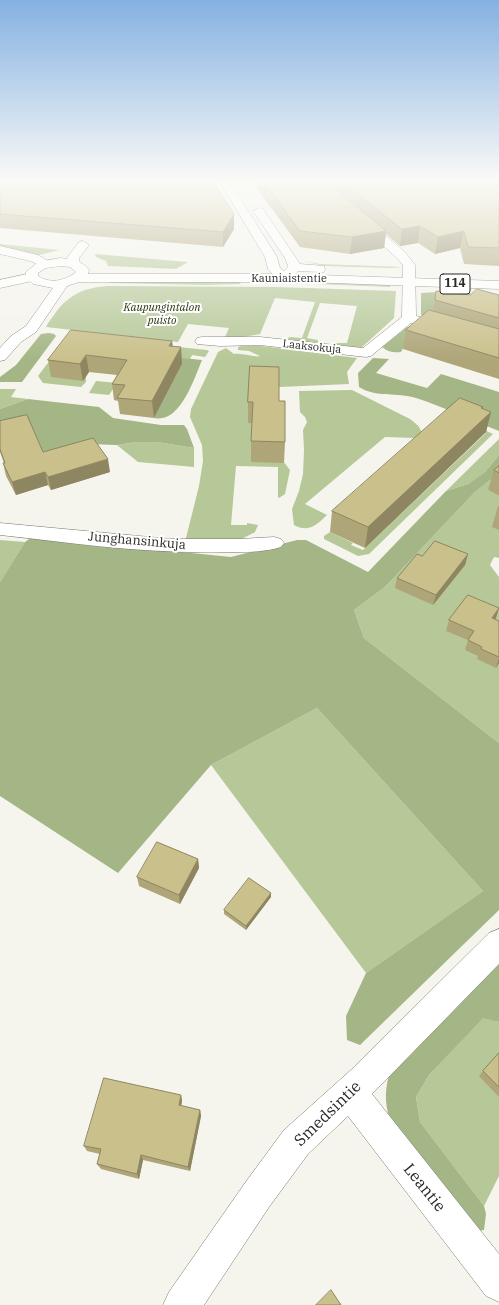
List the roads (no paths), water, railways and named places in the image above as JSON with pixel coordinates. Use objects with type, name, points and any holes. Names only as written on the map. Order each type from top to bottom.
[{"type":"street","points":[[261,240],[271,257],[274,269],[284,278],[295,268],[291,258],[279,240]]},
{"type":"street","points":[[384,240],[410,265],[409,318],[499,346]]},
{"type":"street","points":[[78,269],[72,258],[83,245]]},
{"type":"street","points":[[6,251],[47,264],[61,262],[78,269]]},
{"type":"street","points":[[6,251],[36,277],[41,293],[35,308],[19,328],[16,339]]},
{"type":"street","points":[[36,277],[47,264]]},
{"type":"street","name":"Kauniaistentie","points":[[78,269],[196,273],[295,268],[499,286]]},
{"type":"street","points":[[0,357],[16,339],[31,329],[63,283],[78,269]]},
{"type":"street","name":"Kauniaistentie","points":[[78,269],[201,279],[499,276]]},
{"type":"street","points":[[0,284],[36,277],[63,283]]},
{"type":"street","name":"Laaksokuja","points":[[202,341],[260,341],[366,353],[409,318]]},
{"type":"street","name":"Junghansinkuja","points":[[0,529],[181,546],[249,546],[274,542]]},
{"type":"street","name":"Smedsintie","points":[[182,1305],[257,1194],[296,1142],[350,1091],[499,943]]},
{"type":"street","name":"Leantie","points":[[350,1091],[382,1136],[499,1283]]},
{"type":"park label","name":"Kaupungintalon puisto","points":[[162,314]]}]
